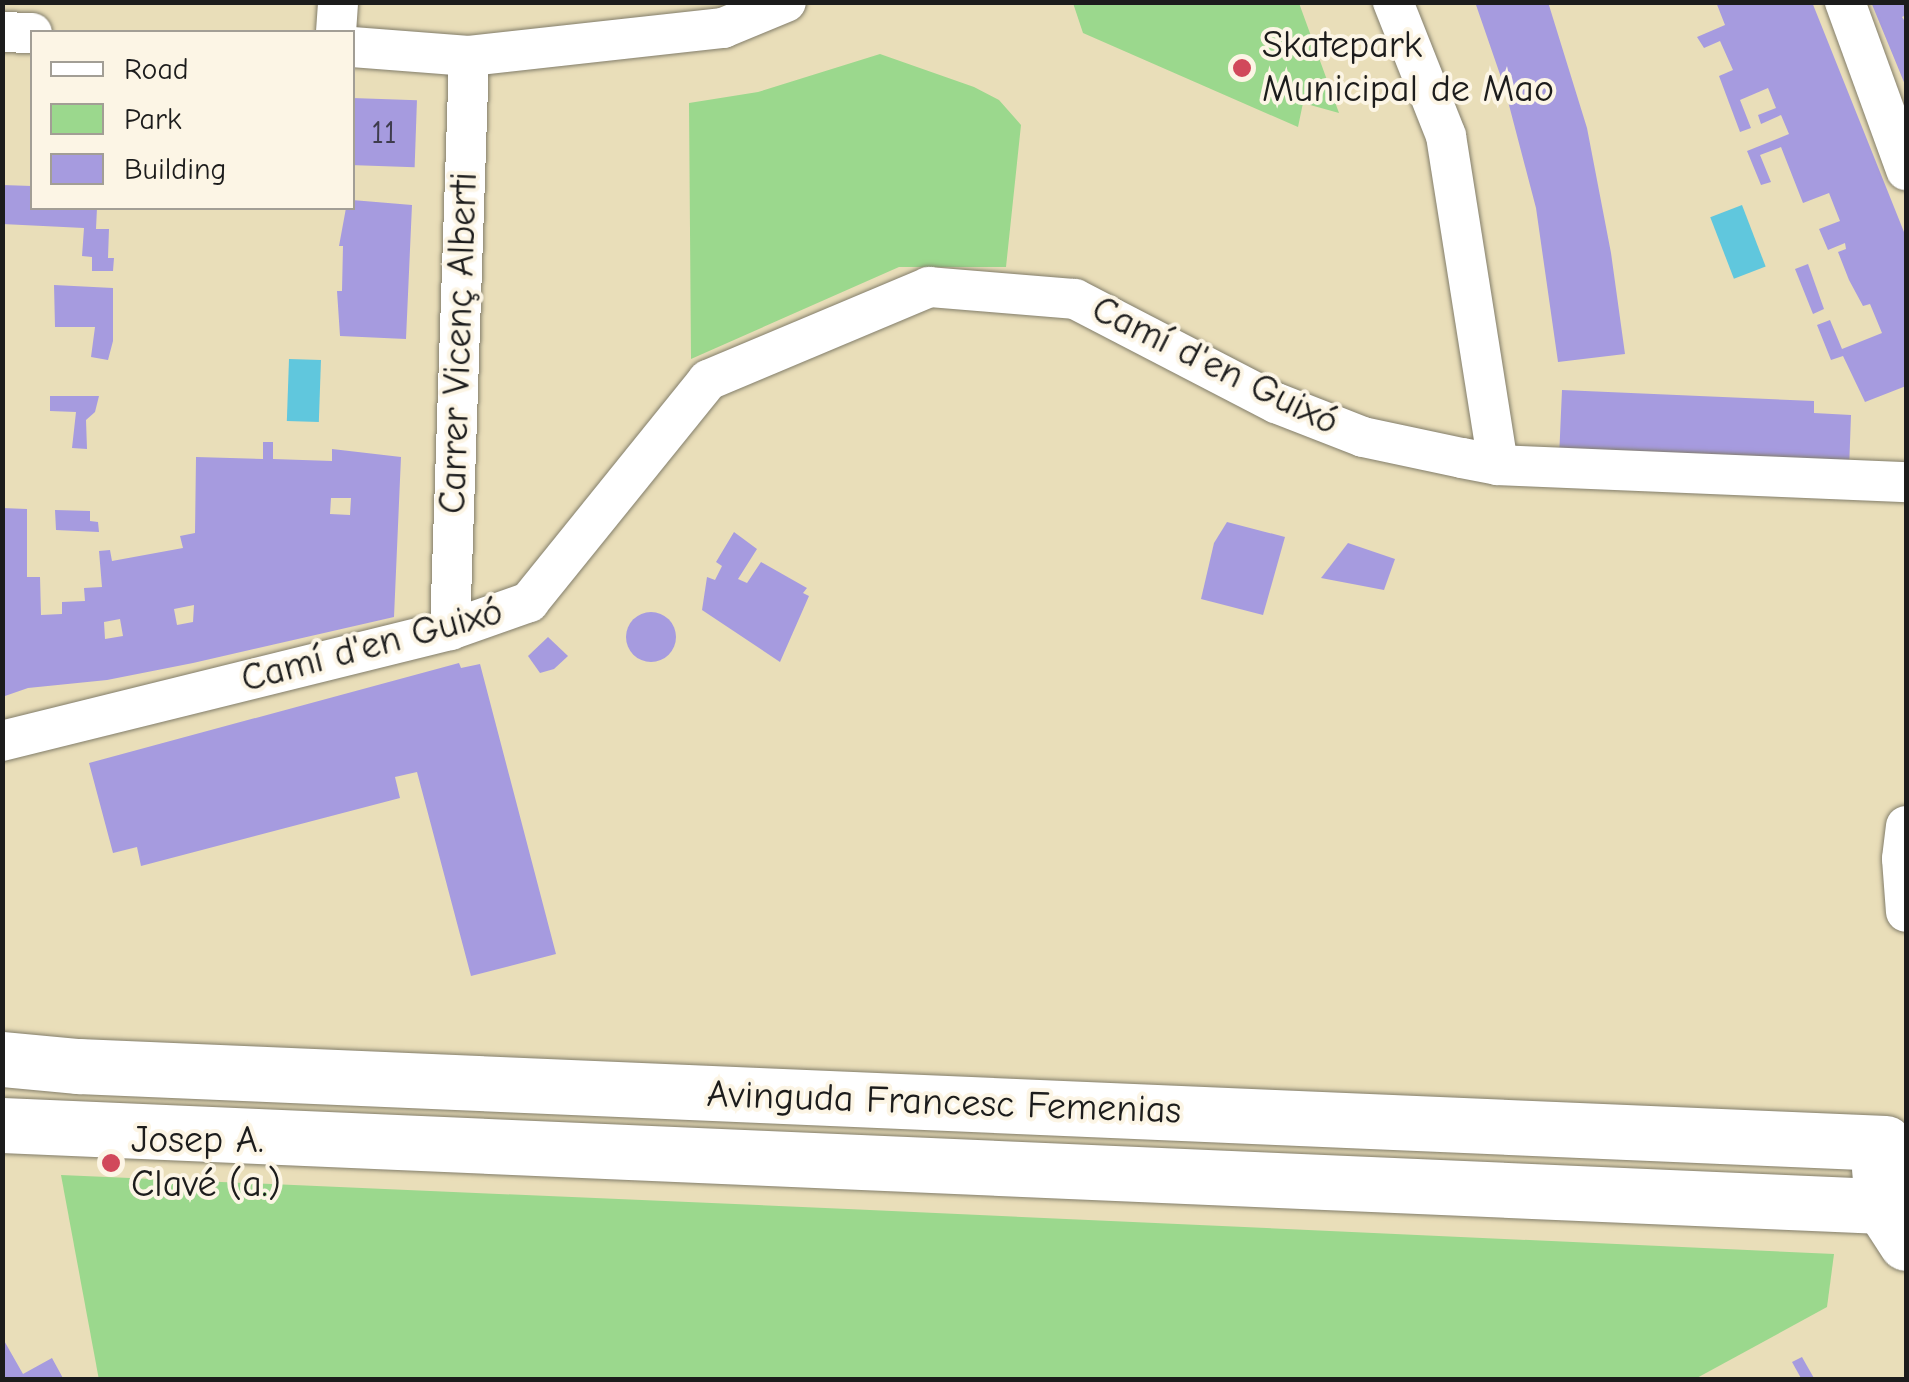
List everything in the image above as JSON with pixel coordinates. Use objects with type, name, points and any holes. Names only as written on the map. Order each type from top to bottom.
[{"type":"main road","name":"Avinguda Francesc Femenias","points":[[2,1059],[78,1066],[1896,1128]]},
{"type":"main road","name":"Avinguda Francesc Femenias","points":[[2,1125],[1894,1224]]},
{"type":"main road","points":[[1894,1224],[1878,1174],[1896,1128]]},
{"type":"street","points":[[336,30],[338,2]]},
{"type":"street","points":[[355,48],[469,56],[723,28],[786,2]]},
{"type":"street","points":[[1393,2],[1446,136],[1498,465]]},
{"type":"street","points":[[1845,2],[1906,170]]},
{"type":"street","points":[[2,32],[30,33]]},
{"type":"street","name":"Carrer Vicenç Alberti","points":[[450,630],[469,56]]},
{"type":"street","name":"Camí d'en Guixó","points":[[2,741],[450,630],[529,602],[708,380],[928,286],[1001,280],[1075,299],[1276,403],[1363,437],[1498,465],[1906,482]]},
{"type":"street","points":[[1906,826],[1902,859],[1906,912]]},
{"type":"green space","name":"Skatepark Municipal de Mao","points":[[1073,3],[1299,3],[1339,113],[1303,103],[1298,127],[1083,33]]},
{"type":"green space","points":[[880,54],[974,87],[999,100],[1021,125],[1006,267],[899,267],[691,359],[689,103],[758,92]]},
{"type":"green space","points":[[61,1175],[1834,1254],[1827,1307],[1695,1379],[99,1380]]},
{"type":"water","points":[[1742,205],[1766,267],[1734,279],[1710,217]]},
{"type":"water","points":[[289,359],[321,360],[319,422],[287,421]]},
{"type":"building","points":[[1475,2],[1548,2],[1587,128],[1625,354],[1558,362],[1536,208],[1504,86]]},
{"type":"building","points":[[1716,2],[1812,2],[1906,237],[1906,386],[1865,402],[1843,356],[1831,360],[1817,325],[1830,320],[1842,349],[1882,333],[1870,304],[1863,306],[1849,280],[1838,252],[1846,249],[1845,243],[1828,250],[1819,229],[1840,221],[1829,193],[1803,203],[1781,147],[1760,155],[1771,182],[1761,185],[1747,151],[1789,134],[1781,115],[1761,124],[1758,115],[1776,108],[1768,88],[1740,100],[1751,128],[1740,132],[1719,76],[1733,70],[1720,41],[1704,48],[1697,37],[1725,25]]},
{"type":"building","points":[[1871,2],[1906,2],[1906,15],[1902,17],[1906,23],[1906,87]]},
{"type":"building","points":[[355,98],[417,100],[415,167],[355,165]]},
{"type":"building","points":[[2,185],[30,186],[30,210],[97,210],[96,229],[109,229],[108,258],[114,258],[113,271],[92,271],[92,257],[82,256],[84,228],[2,224]]},
{"type":"building","points":[[355,200],[412,205],[406,339],[340,336],[337,291],[342,291],[343,246],[339,246],[346,210],[355,210]]},
{"type":"building","points":[[1808,264],[1824,309],[1813,314],[1795,269]]},
{"type":"building","points":[[54,285],[113,288],[113,341],[108,360],[91,357],[95,327],[55,327]]},
{"type":"building","points":[[1562,390],[1814,401],[1814,413],[1851,415],[1849,470],[1559,458]]},
{"type":"building","points":[[50,396],[99,396],[95,412],[86,420],[87,449],[72,448],[76,412],[50,411]]},
{"type":"building","points":[[263,442],[273,442],[273,459],[332,461],[332,449],[401,457],[394,617],[193,663],[107,680],[28,688],[2,697],[2,508],[27,509],[27,577],[40,577],[41,615],[62,614],[62,602],[85,601],[84,588],[102,587],[99,551],[110,550],[112,561],[183,548],[180,536],[195,533],[196,457],[263,459]],"holes":[[[331,498],[351,498],[350,515],[330,514]],[[194,605],[193,622],[177,625],[174,609]],[[120,619],[123,636],[105,639],[104,622]]]},
{"type":"building","points":[[55,510],[90,511],[90,521],[98,522],[99,532],[56,530]]},
{"type":"building","points":[[1227,522],[1285,537],[1263,615],[1201,599],[1214,543]]},
{"type":"building","points":[[734,532],[757,549],[738,579],[747,583],[761,562],[807,588],[803,593],[809,596],[780,662],[702,610],[707,577],[715,580],[722,566],[716,562]]},
{"type":"building","points":[[1348,543],[1395,559],[1384,590],[1321,578]]},
{"type":"building","points":[[651,612],[669,619],[676,637],[669,655],[651,662],[633,655],[626,637],[633,619]]},
{"type":"building","points":[[548,637],[568,656],[554,669],[540,673],[528,656]]},
{"type":"building","points":[[459,663],[461,668],[480,664],[556,954],[471,976],[417,772],[395,777],[400,798],[141,866],[137,847],[113,853],[89,763]]},
{"type":"building","points":[[2,1337],[23,1374],[52,1358],[64,1380],[2,1380]]},
{"type":"building","points":[[1802,1357],[1815,1380],[1802,1380],[1792,1362]]},
{"type":"place","name":"Skatepark Municipal de Mao","points":[[1242,68]]},
{"type":"place","name":"Josep A. Clavé (a.)","points":[[111,1163]]}]
